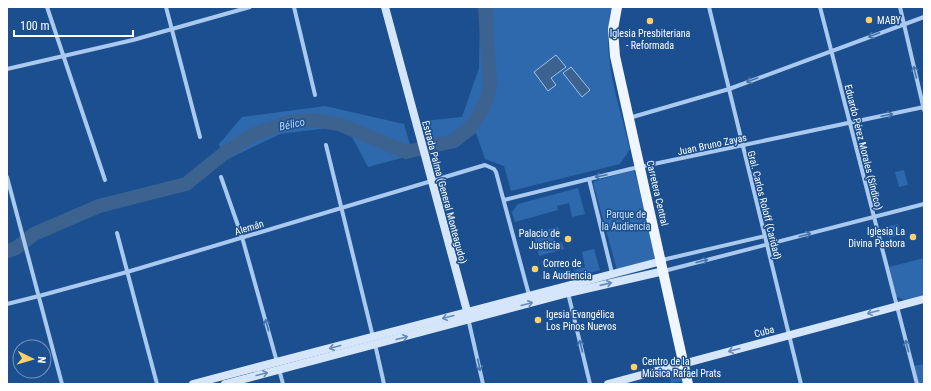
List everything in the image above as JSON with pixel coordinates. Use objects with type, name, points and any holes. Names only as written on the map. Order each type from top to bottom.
[{"type":"main road","name":"Estrada Palma (General Monteagudo)","points":[[384,7],[468,316]]},
{"type":"main road","name":"Carretera Central","points":[[617,7],[613,29],[615,56],[628,118],[662,260],[688,384]]},
{"type":"main road","points":[[468,316],[528,295],[662,260]]},
{"type":"main road","points":[[193,384],[278,366],[468,316],[664,271]]},
{"type":"main road","name":"Cuba","points":[[608,384],[924,298]]},
{"type":"main road","points":[[224,384],[278,366]]},
{"type":"street","points":[[47,7],[105,180]]},
{"type":"street","points":[[166,7],[200,137]]},
{"type":"street","points":[[7,70],[133,40],[171,28],[250,7]]},
{"type":"street","points":[[294,7],[315,95]]},
{"type":"street","name":"Gral. Carlos Roloff (Caridad)","points":[[709,7],[801,384]]},
{"type":"street","name":"Eduardo Pérez Morales (Síndico)","points":[[820,7],[917,384]]},
{"type":"street","points":[[900,7],[924,108]]},
{"type":"street","points":[[628,118],[729,88],[832,52],[924,17]]},
{"type":"street","name":"Juan Bruno Zayas","points":[[504,200],[589,178],[924,108]]},
{"type":"street","points":[[326,145],[384,384]]},
{"type":"street","name":"Alemán","points":[[7,304],[127,272],[485,165],[494,168],[504,200]]},
{"type":"street","points":[[7,177],[62,384]]},
{"type":"street","points":[[221,177],[242,237],[283,384]]},
{"type":"street","points":[[589,178],[612,273]]},
{"type":"street","points":[[504,200],[528,295]]},
{"type":"street","points":[[664,271],[924,204]]},
{"type":"street","points":[[117,233],[157,384]]},
{"type":"street","points":[[662,260],[765,236]]},
{"type":"street","points":[[568,293],[590,384]]},
{"type":"street","name":"Estrada Palma (General Monteagudo)","points":[[468,316],[483,384]]},
{"type":"green space","points":[[480,7],[612,7],[608,43],[612,78],[630,149],[620,164],[511,191],[504,166],[485,159],[476,133],[455,148],[430,151],[423,121],[462,117],[479,68]]},
{"type":"green space","points":[[325,106],[404,124],[413,155],[368,167],[351,135],[329,128],[280,134],[224,161],[219,144],[242,117]]},
{"type":"green space","name":"Parque de la Audiencia","points":[[634,170],[658,259],[617,270],[593,183],[595,181]]},
{"type":"green space","points":[[904,170],[908,185],[899,187],[895,172]]},
{"type":"green space","points":[[578,188],[585,214],[572,217],[569,203],[557,206],[558,210],[515,222],[512,212],[518,204]]},
{"type":"green space","points":[[898,224],[901,235],[889,238],[889,236],[886,237],[884,228]]},
{"type":"green space","points":[[558,227],[560,234],[555,236],[554,240],[557,243],[562,242],[564,249],[539,256],[533,233]]},
{"type":"green space","points":[[594,249],[600,270],[576,277],[574,270],[585,267],[582,252]]},
{"type":"green space","points":[[924,258],[924,295],[904,300],[896,296],[889,267]]},
{"type":"green space","points":[[924,364],[924,384],[919,384],[914,366]]},
{"type":"green space","points":[[680,368],[683,381],[671,383],[668,371]]},
{"type":"shaded area","points":[[556,55],[566,67],[551,78],[556,85],[548,91],[534,72]]},
{"type":"shaded area","points":[[571,67],[590,90],[582,97],[563,73]]},
{"type":"waterway","name":"Bélico","points":[[7,251],[16,248],[34,234],[99,206],[186,184],[227,151],[255,134],[289,122],[314,120],[339,124],[406,152],[454,141],[470,128],[481,112],[487,99],[490,83],[485,7]]},
{"type":"place","name":"MABY","points":[[869,20]]},
{"type":"place","name":"Iglesia Presbiteriana - Reformada","points":[[650,21]]},
{"type":"place","name":"Iglesia La Divina Pastora","points":[[913,237]]},
{"type":"place","name":"Palacio de Justicia","points":[[568,239]]},
{"type":"place","name":"Correo de la Audiencia","points":[[535,269]]},
{"type":"place","name":"Igesia Evangélica Los Pinos Nuevos","points":[[538,320]]},
{"type":"place","name":"Centro de la Música Rafael Prats","points":[[634,367]]}]
